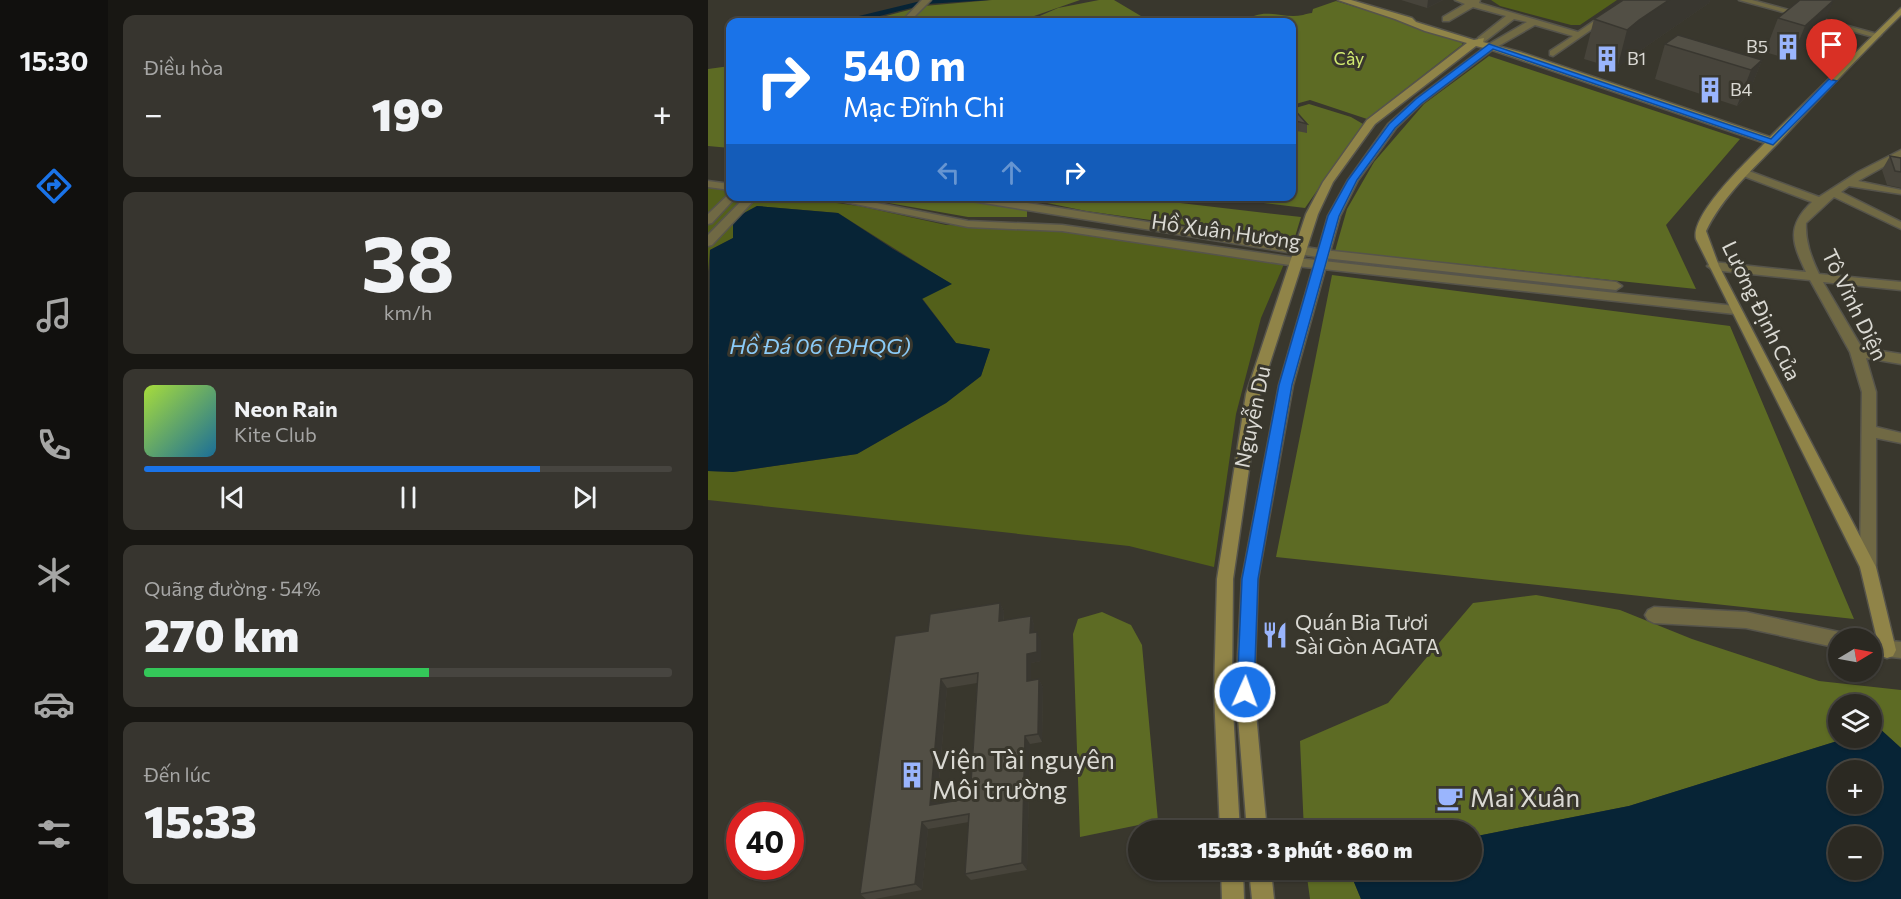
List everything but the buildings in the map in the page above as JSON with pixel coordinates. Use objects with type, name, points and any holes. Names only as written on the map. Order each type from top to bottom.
[{"type":"street","points":[[1342,0],[1399,18],[1415,26],[1492,46],[1773,142]]},
{"type":"street","points":[[1459,0],[1475,2],[1512,16],[1580,35]]},
{"type":"street","points":[[1553,52],[1630,0]]},
{"type":"street","points":[[1743,0],[1877,34]]},
{"type":"street","points":[[1446,19],[1475,2]]},
{"type":"street","points":[[909,18],[927,4]]},
{"type":"street","points":[[920,18],[927,4]]},
{"type":"street","name":"Lương Định Của","points":[[1887,649],[1868,567],[1732,304],[1713,266],[1700,232],[1704,218],[1742,172],[1901,10]]},
{"type":"street","points":[[1479,42],[1512,16]]},
{"type":"street","points":[[1492,46],[1534,22]]},
{"type":"street","name":"Nguyễn Du","points":[[1229,820],[1223,693],[1225,575],[1253,394],[1312,214],[1328,182],[1371,122],[1465,48],[1479,42]]},
{"type":"street","name":"Nguyễn Du","points":[[1256,820],[1245,692],[1250,579],[1286,385],[1334,216],[1353,180],[1392,126],[1419,101],[1492,46]]},
{"type":"street","name":"Tô Vĩnh Diện","points":[[1868,567],[1869,392],[1864,369],[1857,352],[1814,277],[1800,237],[1799,225],[1810,210],[1821,202],[1887,159],[1901,153]]},
{"type":"street","points":[[1887,159],[1901,163]]},
{"type":"street","points":[[1742,172],[1821,202]]},
{"type":"street","points":[[708,175],[726,177]]},
{"type":"street","points":[[1849,183],[1897,192]]},
{"type":"street","points":[[708,184],[726,186]]},
{"type":"street","points":[[1834,194],[1901,226]]},
{"type":"street","points":[[708,221],[727,201]]},
{"type":"street","points":[[708,242],[748,201]]},
{"type":"street","name":"Hồ Xuân Hương","points":[[868,201],[968,224],[1062,228],[1732,304]]},
{"type":"street","name":"Hồ Xuân Hương","points":[[999,201],[1298,256]]},
{"type":"street","points":[[1030,226],[1042,210]]},
{"type":"street","points":[[1312,214],[1334,216]]},
{"type":"street","points":[[1713,266],[1901,286]]},
{"type":"street","points":[[1857,352],[1901,359]]},
{"type":"street","points":[[1867,431],[1901,438]]},
{"type":"street","points":[[1225,575],[1250,579]]},
{"type":"street","points":[[1654,615],[1746,620],[1828,638]]},
{"type":"street","points":[[1232,880],[1233,899]]},
{"type":"street","points":[[1261,880],[1263,899]]},
{"type":"green space","points":[[992,0],[1080,0],[1028,18],[878,18],[924,6]]},
{"type":"green space","points":[[1099,0],[1114,0],[1144,18],[1035,18],[1058,8]]},
{"type":"green space","points":[[1491,0],[1617,0],[1580,25],[1571,25],[1500,6]]},
{"type":"green space","name":"Cây","points":[[1336,1],[1453,37],[1463,44],[1367,119],[1310,100],[1296,104],[1296,18],[1250,18],[1259,14],[1295,16],[1312,13],[1313,9]]},
{"type":"green space","points":[[1489,56],[1740,139],[1666,225],[1696,289],[1335,251],[1347,209],[1374,162],[1424,104]]},
{"type":"green space","points":[[726,67],[726,148],[708,146],[708,69]]},
{"type":"green space","name":"Cây","points":[[1309,104],[1351,117],[1363,124],[1305,208],[1246,201],[1296,201],[1296,132],[1304,127],[1296,115],[1296,108]]},
{"type":"green space","points":[[708,187],[726,189],[726,201],[821,201],[859,206],[946,225],[1046,227],[1276,258],[1284,264],[1261,318],[1236,414],[1214,567],[1129,546],[708,500],[708,471],[733,472],[857,454],[946,403],[981,376],[990,349],[956,343],[922,298],[951,284],[838,213],[757,206],[733,219],[733,238],[710,250],[708,272]]},
{"type":"green space","points":[[980,201],[1027,209],[1027,217],[968,217],[883,202]]},
{"type":"green space","points":[[1037,201],[1163,201],[1301,217],[1294,240],[1086,211]]},
{"type":"green space","points":[[1332,275],[1730,326],[1854,619],[1276,557]]},
{"type":"green space","points":[[1536,595],[1620,610],[1692,639],[1819,681],[1901,690],[1901,748],[1882,731],[1882,694],[1828,694],[1828,744],[1629,806],[1482,835],[1482,820],[1304,820],[1300,741],[1388,703],[1473,603]]},
{"type":"green space","points":[[1102,612],[1131,625],[1142,645],[1158,820],[1128,820],[1128,827],[1080,837],[1073,634],[1078,619]]},
{"type":"green space","points":[[1307,880],[1353,880],[1361,899],[1310,899]]},
{"type":"water","points":[[925,0],[989,0],[927,4],[872,18],[851,18]]},
{"type":"water","name":"Hồ Đá 06 (ĐHQG)","points":[[757,206],[838,213],[952,284],[922,299],[956,343],[990,349],[981,376],[946,403],[857,454],[733,472],[708,471],[710,250],[733,238],[733,219]]},
{"type":"water","points":[[1882,731],[1901,748],[1901,899],[1361,899],[1353,880],[1482,880],[1482,835],[1629,806],[1828,744],[1828,748],[1882,748]]},
{"type":"place","name":"B5","points":[[1788,47]]},
{"type":"place","name":"B1","points":[[1607,59]]},
{"type":"place","name":"B4","points":[[1710,90]]},
{"type":"place","name":"Quán Bia Tươi Sài Gòn AGATA","points":[[1275,635]]},
{"type":"place","name":"Viện Tài nguyên Môi trường","points":[[912,775]]},
{"type":"place","name":"Mai Xuân","points":[[1450,798]]},
{"type":"route","points":[[1245,692],[1250,579],[1286,385],[1334,216],[1353,180],[1392,126],[1419,101],[1486,48],[1492,46],[1773,142],[1832,81]]}]
